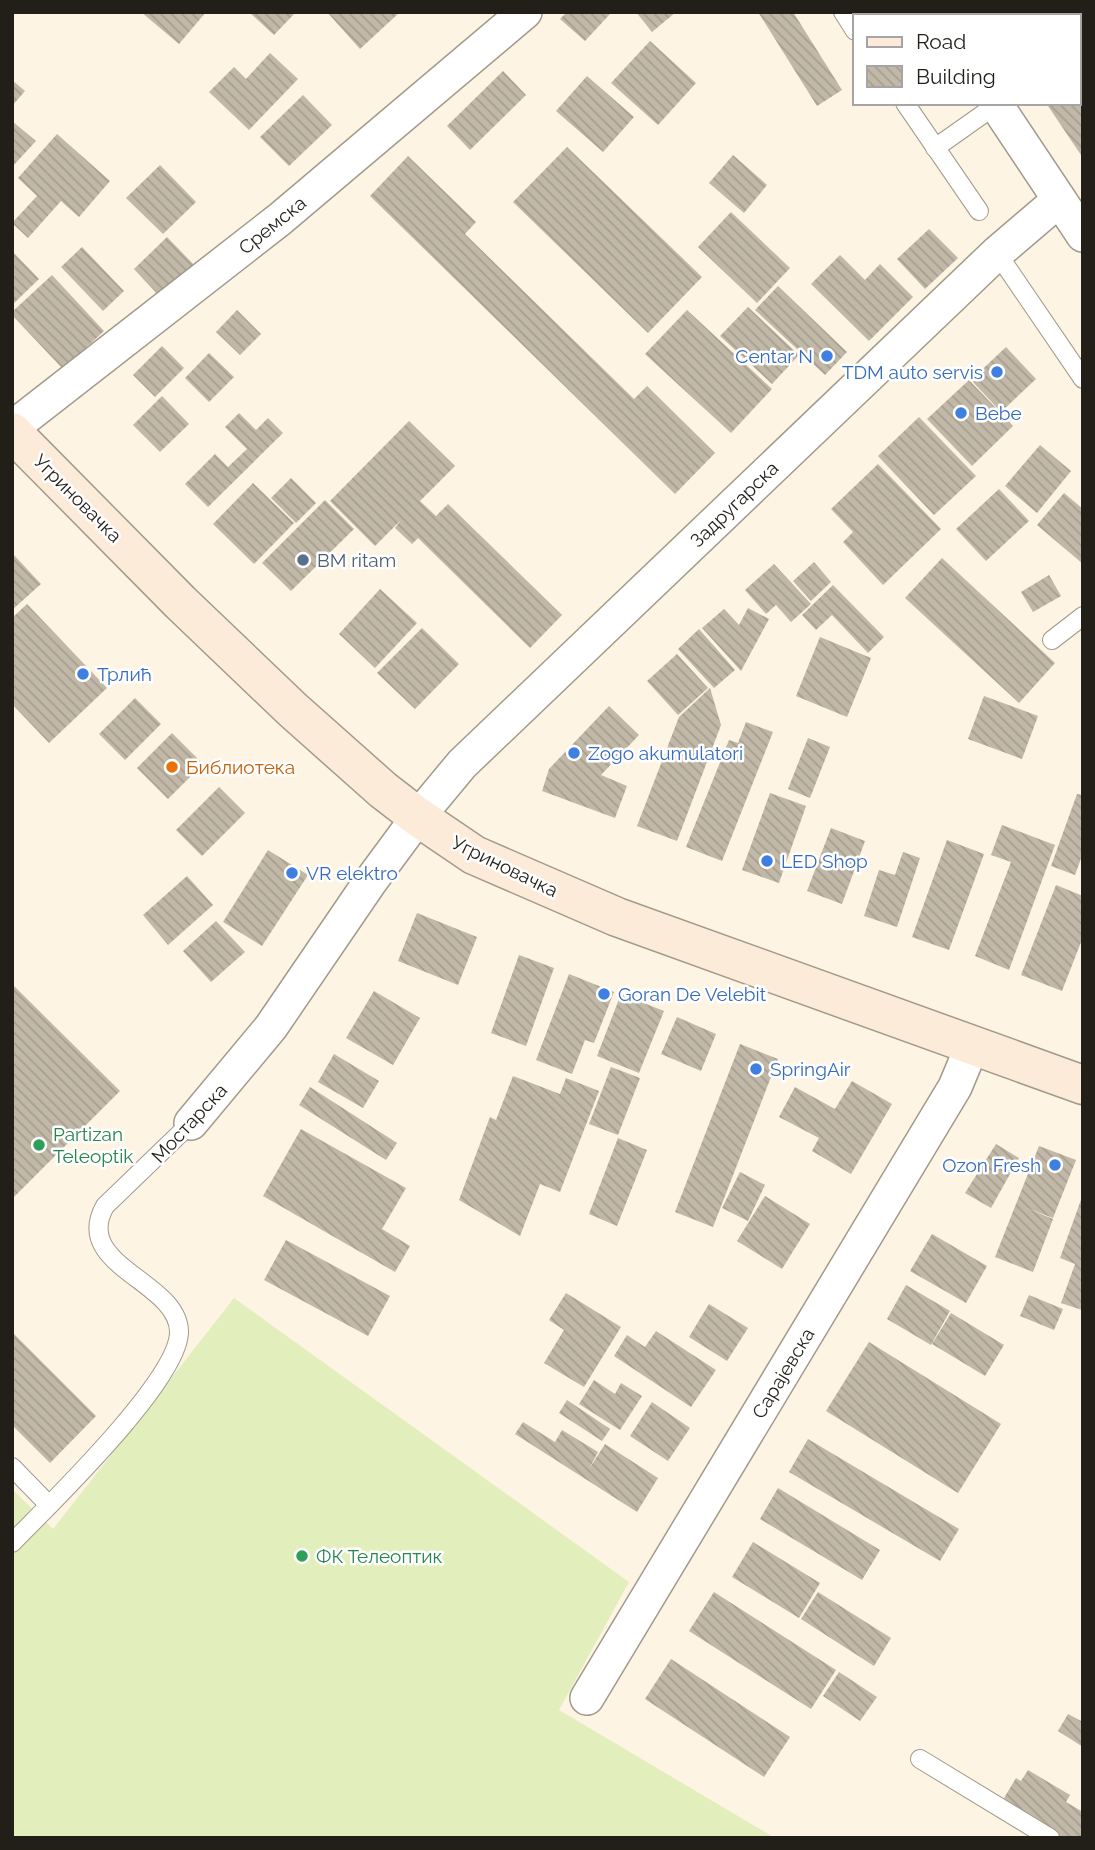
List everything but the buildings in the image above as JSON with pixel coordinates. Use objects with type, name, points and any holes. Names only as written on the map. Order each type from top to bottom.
[{"type":"main road","name":"Угриновачка","points":[[12,430],[190,612],[293,710],[383,790],[474,855],[595,908],[1083,1085]]},
{"type":"street","name":"Сремска","points":[[12,430],[280,219],[525,12]]},
{"type":"street","points":[[997,105],[1083,235]]},
{"type":"street","name":"Задругарска","points":[[418,817],[462,764],[997,253],[1059,200]]},
{"type":"street","name":"Мостарска","points":[[191,1123],[271,1027],[418,817]]},
{"type":"street","name":"Сарајевска","points":[[587,1698],[955,1087],[973,1044]]},
{"type":"lane","points":[[843,12],[853,27]]},
{"type":"lane","points":[[906,105],[979,211]]},
{"type":"lane","points":[[935,148],[995,105]]},
{"type":"lane","points":[[997,253],[1083,379]]},
{"type":"lane","points":[[1052,640],[1083,616]]},
{"type":"lane","name":"Мостарска","points":[[12,1544],[111,1440],[169,1364],[179,1333],[176,1320],[167,1304],[110,1255],[100,1241],[98,1218],[105,1206],[191,1123]]},
{"type":"lane","points":[[12,1467],[49,1505]]},
{"type":"lane","points":[[920,1759],[1050,1838]]},
{"type":"green space","name":"ФК Телеоптик","points":[[234,1298],[629,1582],[559,1710],[775,1838],[12,1838],[12,1489],[53,1529]]},
{"type":"place","name":"Centar N","points":[[827,356]]},
{"type":"place","name":"TDM auto servis","points":[[997,372]]},
{"type":"place","name":"Bebe","points":[[961,413]]},
{"type":"place","name":"BM ritam","points":[[303,560]]},
{"type":"place","name":"Трлић","points":[[83,674]]},
{"type":"place","name":"Zogo akumulatori","points":[[574,753]]},
{"type":"place","name":"Библиотека","points":[[172,767]]},
{"type":"place","name":"LED Shop","points":[[767,861]]},
{"type":"place","name":"VR elektro","points":[[292,873]]},
{"type":"place","name":"Goran De Velebit","points":[[604,994]]},
{"type":"place","name":"SpringAir","points":[[756,1069]]},
{"type":"place","name":"Partizan Teleoptik","points":[[39,1145]]},
{"type":"place","name":"Ozon Fresh","points":[[1055,1165]]},
{"type":"place","name":"ФК Телеоптик","points":[[302,1556]]}]
